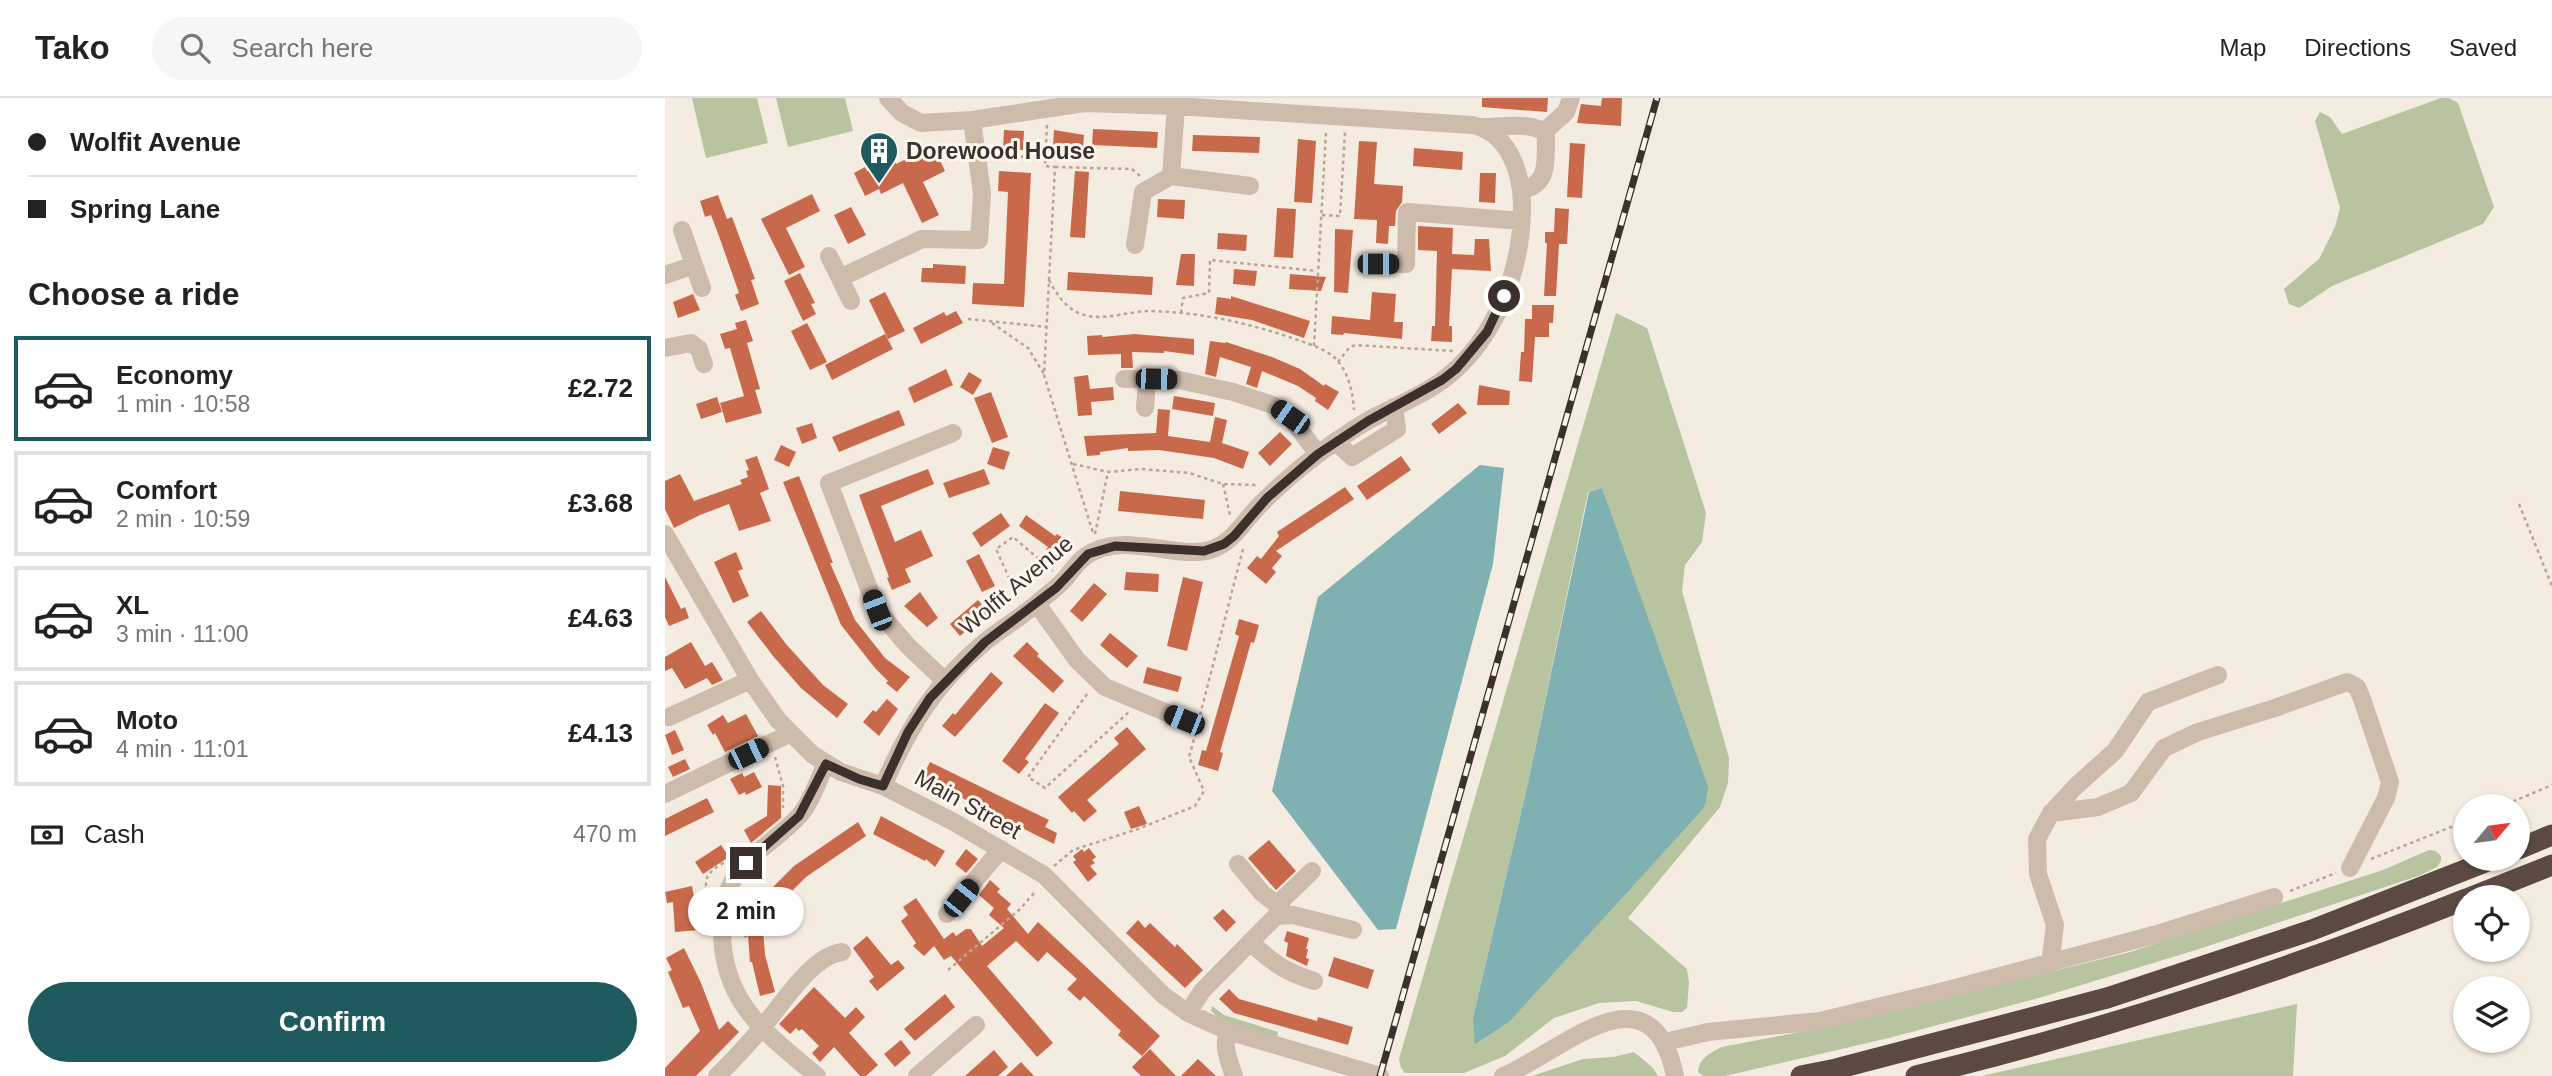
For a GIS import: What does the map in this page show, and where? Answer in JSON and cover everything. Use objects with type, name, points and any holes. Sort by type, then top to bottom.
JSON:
[{"type":"highway","points":[[2531,844],[2552,835]]},
{"type":"highway","points":[[2501,885],[2552,865]]},
{"type":"highway","points":[[1801,1076],[1888,1056],[2107,998],[2312,930],[2460,872]]},
{"type":"highway","points":[[1916,1076],[2007,1053],[2230,988],[2453,904]]},
{"type":"street","points":[[888,98],[902,113],[921,123],[972,120],[1084,103],[1289,106],[1327,117],[1484,127],[1533,127],[1546,134],[1545,173],[1539,183],[1521,190]]},
{"type":"street","points":[[1543,132],[1566,112],[1571,98]]},
{"type":"street","points":[[1171,176],[1176,106]]},
{"type":"street","points":[[840,278],[922,239],[979,240],[982,193],[972,120]]},
{"type":"street","name":"Wolfit Avenue","points":[[883,786],[918,714],[945,681],[985,642],[1064,580],[1077,563],[1099,549],[1115,546],[1204,551],[1224,544],[1280,486],[1318,454],[1352,431],[1442,380],[1472,352],[1487,332],[1504,296],[1514,266],[1522,221],[1521,190],[1513,158],[1484,127]]},
{"type":"street","points":[[1135,245],[1143,192],[1171,176],[1250,186]]},
{"type":"street","points":[[1378,264],[1406,264],[1407,212],[1522,221]]},
{"type":"street","points":[[682,230],[702,288]]},
{"type":"street","points":[[829,256],[851,301]]},
{"type":"street","points":[[665,275],[694,265]]},
{"type":"street","points":[[665,348],[691,343],[699,349],[704,364]]},
{"type":"street","points":[[1145,408],[1147,379]]},
{"type":"street","points":[[1124,380],[1179,380],[1203,384],[1273,405],[1290,417],[1318,454]]},
{"type":"street","points":[[1336,442],[1352,457],[1397,429],[1394,407]]},
{"type":"street","points":[[945,681],[908,646],[877,610],[829,483],[953,433]]},
{"type":"street","name":"Main Street","points":[[665,534],[750,680],[789,734],[802,747],[826,764],[859,779],[883,786],[952,821],[1046,876],[1163,995],[1188,1013],[1228,1031],[1380,1076]]},
{"type":"street","points":[[1031,608],[1105,687],[1184,720]]},
{"type":"street","points":[[2050,964],[2055,925],[2038,874],[2037,839],[2051,813],[2115,751],[2148,702],[2218,676]]},
{"type":"street","points":[[669,718],[750,680]]},
{"type":"street","points":[[2051,813],[2098,807],[2131,793],[2164,748],[2198,732],[2347,682],[2357,687],[2390,782],[2386,798],[2350,868]]},
{"type":"street","points":[[665,794],[789,734]]},
{"type":"street","points":[[817,1076],[761,1029],[740,1002],[728,975],[722,946],[724,907],[738,873],[754,854],[799,816],[826,764]]},
{"type":"street","points":[[947,914],[1001,849]]},
{"type":"street","points":[[1238,864],[1278,911],[1353,930]]},
{"type":"street","points":[[1188,1013],[1202,991],[1278,911],[1283,899],[1312,871]]},
{"type":"street","points":[[1665,1042],[1707,1032],[1819,1021],[2050,964],[2274,897]]},
{"type":"street","points":[[1250,942],[1290,974],[1314,981]]},
{"type":"street","points":[[717,1076],[806,975],[825,958],[842,952]]},
{"type":"street","points":[[1503,1076],[1525,1067],[1577,1034],[1604,1021],[1623,1019],[1642,1024],[1658,1034],[1671,1055],[1675,1076]]},
{"type":"street","points":[[917,1076],[976,1025]]},
{"type":"street","points":[[1228,1031],[1225,1051],[1234,1076]]},
{"type":"path","points":[[1047,110],[1045,166],[1132,169],[1152,187]]},
{"type":"path","points":[[1314,346],[1327,117]]},
{"type":"path","points":[[1321,215],[1340,216],[1346,118]]},
{"type":"path","points":[[977,155],[1046,158]]},
{"type":"path","points":[[1044,375],[1055,167]]},
{"type":"path","points":[[1181,313],[1183,298],[1209,293],[1210,260],[1318,271]]},
{"type":"path","points":[[1049,280],[1063,301],[1080,314],[1094,317],[1149,311],[1181,313],[1266,329],[1326,351],[1347,375],[1354,403],[1352,431]]},
{"type":"path","points":[[968,319],[1047,327]]},
{"type":"path","points":[[990,321],[1028,348],[1044,375],[1095,538],[1108,472]]},
{"type":"path","points":[[1338,362],[1349,348],[1355,345],[1472,352]]},
{"type":"path","points":[[1072,464],[1108,472],[1141,469],[1189,473],[1223,484],[1280,486]]},
{"type":"path","points":[[948,970],[1019,910],[1046,876],[1073,850],[1138,829],[1195,806],[1204,791],[1189,757],[1244,546],[1234,536],[1223,484]]},
{"type":"path","points":[[2519,504],[2552,586]]},
{"type":"path","points":[[1031,608],[996,549],[1013,537],[1064,580]]},
{"type":"path","points":[[1097,680],[1028,777],[1045,788],[1141,702]]},
{"type":"path","points":[[2531,794],[2552,785]]},
{"type":"green space","points":[[692,98],[757,98],[768,143],[706,158]]},
{"type":"green space","points":[[776,98],[845,98],[853,131],[788,147]]},
{"type":"green space","points":[[2441,98],[2449,98],[2458,103],[2494,207],[2483,224],[2332,286],[2299,308],[2289,304],[2284,289],[2319,259],[2335,227],[2340,208],[2315,121],[2320,112],[2330,117],[2342,134]]},
{"type":"green space","points":[[1616,313],[1647,328],[1706,513],[1702,542],[1685,565],[1682,591],[1729,758],[1728,783],[1720,807],[1628,918],[1687,969],[1687,1008],[1682,1012],[1673,1012],[1636,1001],[1599,1003],[1554,1018],[1505,1056],[1464,1073],[1405,1073],[1399,1059]],"holes":[[[1602,488],[1702,809],[1595,925],[1473,1018],[1528,783],[1588,492]]]},
{"type":"green space","points":[[2429,850],[2436,851],[2441,856],[2441,861],[2437,867],[2421,875],[2199,949],[2039,998],[1889,1038],[1725,1076],[1703,1076],[1698,1072],[1703,1060],[1722,1047],[1846,1023],[2130,952],[2383,870]]},
{"type":"green space","points":[[2297,1004],[2293,1076],[1982,1076]]},
{"type":"green space","points":[[1212,1006],[1224,1015],[1278,1032],[1277,1038],[1215,1019],[1217,1016],[1211,1011]]},
{"type":"green space","points":[[1634,1052],[1653,1068],[1658,1076],[1532,1076],[1583,1059]]},
{"type":"water","points":[[1480,465],[1504,468],[1493,564],[1396,929],[1378,930],[1272,791],[1318,597]]},
{"type":"water","points":[[1602,488],[1708,787],[1706,801],[1703,809],[1510,1021],[1475,1044],[1473,1018],[1528,783],[1589,492]]},
{"type":"building","points":[[1482,98],[1548,98],[1547,112],[1482,107]]},
{"type":"building","points":[[1602,98],[1622,98],[1621,126],[1577,123],[1581,104],[1601,106]]},
{"type":"building","points":[[1093,129],[1158,132],[1157,148],[1092,145]]},
{"type":"building","points":[[1004,130],[1024,131],[1023,150],[1003,149]]},
{"type":"building","points":[[1054,130],[1084,135],[1083,148],[1053,149]]},
{"type":"building","points":[[1193,135],[1260,137],[1259,153],[1192,151]]},
{"type":"building","points":[[1298,139],[1316,141],[1312,203],[1294,202]]},
{"type":"building","points":[[1359,141],[1377,142],[1374,184],[1403,186],[1402,202],[1396,211],[1395,226],[1389,226],[1388,244],[1376,243],[1377,220],[1354,219]]},
{"type":"building","points":[[1570,143],[1585,144],[1582,198],[1567,197]]},
{"type":"building","name":"Dorewood House","points":[[933,146],[945,171],[923,182],[939,215],[922,223],[903,183],[881,194],[879,189],[865,196],[854,173],[865,167],[867,171],[893,158],[896,164]]},
{"type":"building","points":[[1414,148],[1463,152],[1462,170],[1413,166]]},
{"type":"building","points":[[999,171],[1031,173],[1024,307],[972,304],[973,283],[1004,284],[1008,192],[998,191]]},
{"type":"building","points":[[1075,171],[1089,172],[1085,238],[1070,237]]},
{"type":"building","points":[[1480,173],[1496,173],[1495,203],[1479,202]]},
{"type":"building","points":[[812,194],[820,211],[786,228],[805,267],[789,275],[761,219]]},
{"type":"building","points":[[718,195],[727,219],[732,217],[755,279],[751,280],[759,304],[741,311],[735,295],[739,293],[720,239],[711,215],[705,217],[700,201]]},
{"type":"building","points":[[1158,199],[1185,200],[1184,219],[1157,217]]},
{"type":"building","points":[[851,207],[866,235],[848,244],[834,215]]},
{"type":"building","points":[[1277,208],[1296,209],[1293,258],[1274,257]]},
{"type":"building","points":[[1555,208],[1569,209],[1567,244],[1559,244],[1556,296],[1544,296],[1547,243],[1545,232],[1554,232]]},
{"type":"building","points":[[1418,226],[1453,228],[1452,254],[1474,255],[1475,239],[1489,239],[1491,271],[1452,269],[1449,326],[1452,326],[1452,342],[1431,341],[1432,326],[1435,326],[1437,251],[1418,250]]},
{"type":"building","points":[[1335,229],[1353,230],[1348,293],[1334,292]]},
{"type":"building","points":[[1218,233],[1247,235],[1246,251],[1217,249]]},
{"type":"building","points":[[1181,254],[1195,254],[1194,286],[1176,285]]},
{"type":"building","points":[[933,264],[966,266],[965,284],[921,282],[922,268],[933,268]]},
{"type":"building","points":[[1234,269],[1257,271],[1255,286],[1233,284]]},
{"type":"building","points":[[1068,272],[1153,277],[1152,295],[1067,290]]},
{"type":"building","points":[[800,273],[815,303],[811,304],[816,314],[803,321],[784,281]]},
{"type":"building","points":[[1290,274],[1326,277],[1321,291],[1289,289]]},
{"type":"building","points":[[885,292],[905,331],[888,339],[869,300]]},
{"type":"building","points":[[1372,292],[1396,294],[1394,322],[1403,322],[1402,339],[1331,334],[1332,316],[1370,320]]},
{"type":"building","points":[[693,294],[700,310],[678,318],[673,302]]},
{"type":"building","points":[[1231,296],[1310,321],[1304,338],[1252,320],[1215,314],[1217,297],[1231,299]]},
{"type":"building","points":[[1532,305],[1554,305],[1553,323],[1549,323],[1549,337],[1535,337],[1532,382],[1519,381],[1521,352],[1524,352],[1525,319],[1532,319]]},
{"type":"building","points":[[956,311],[963,323],[921,344],[913,328],[944,312],[946,316]]},
{"type":"building","points":[[746,320],[753,341],[747,343],[760,389],[755,390],[762,413],[726,423],[720,403],[744,396],[730,348],[725,349],[720,334],[737,329],[735,323]]},
{"type":"building","points":[[807,323],[827,362],[810,370],[791,331]]},
{"type":"building","points":[[885,334],[893,349],[832,380],[825,365]]},
{"type":"building","points":[[1134,334],[1194,339],[1194,355],[1164,351],[1132,352],[1133,368],[1121,368],[1121,354],[1088,355],[1087,336]]},
{"type":"building","points":[[1210,341],[1226,342],[1272,357],[1300,369],[1324,386],[1325,384],[1339,392],[1328,410],[1298,386],[1262,371],[1257,388],[1246,384],[1251,367],[1220,357],[1216,377],[1205,374]]},
{"type":"building","points":[[946,369],[953,385],[914,403],[908,388]]},
{"type":"building","points":[[969,372],[982,380],[973,395],[960,387]]},
{"type":"building","points":[[1088,375],[1090,389],[1113,387],[1114,400],[1091,402],[1092,415],[1078,416],[1074,377]]},
{"type":"building","points":[[1479,385],[1510,391],[1509,405],[1477,405]]},
{"type":"building","points":[[991,392],[1008,437],[992,443],[974,398]]},
{"type":"building","points":[[1174,396],[1215,403],[1213,416],[1172,409]]},
{"type":"building","points":[[717,397],[722,412],[701,419],[696,404]]},
{"type":"building","points":[[1458,403],[1467,413],[1439,434],[1431,424]]},
{"type":"building","points":[[1158,409],[1170,410],[1168,436],[1210,442],[1215,417],[1227,420],[1222,443],[1249,452],[1243,469],[1214,458],[1159,450],[1128,451],[1128,448],[1087,456],[1084,436],[1156,433]]},
{"type":"building","points":[[899,410],[905,425],[839,452],[832,437]]},
{"type":"building","points":[[812,423],[817,438],[802,444],[796,428]]},
{"type":"building","points":[[1280,432],[1292,444],[1270,466],[1258,453]]},
{"type":"building","points":[[781,445],[796,452],[789,467],[774,460]]},
{"type":"building","points":[[993,447],[1010,452],[1004,470],[987,464]]},
{"type":"building","points":[[757,456],[769,489],[760,493],[771,521],[739,531],[729,504],[674,528],[665,509],[665,481],[680,474],[694,501],[742,484],[740,480],[748,477],[746,471],[749,470],[745,460]]},
{"type":"building","points":[[1401,456],[1411,470],[1367,500],[1357,486]]},
{"type":"building","points":[[928,469],[934,484],[881,506],[895,542],[921,530],[933,556],[905,569],[911,582],[892,590],[859,495]]},
{"type":"building","points":[[984,469],[990,484],[949,498],[943,483]]},
{"type":"building","points":[[799,476],[833,563],[830,563],[855,620],[885,658],[910,677],[897,692],[886,683],[888,681],[841,625],[783,482]]},
{"type":"building","points":[[1345,487],[1354,499],[1276,551],[1282,556],[1272,568],[1276,572],[1266,584],[1247,568],[1257,556],[1261,559],[1279,536],[1277,532]]},
{"type":"building","points":[[1120,491],[1205,500],[1203,519],[1118,511]]},
{"type":"building","points":[[1001,513],[1010,526],[981,547],[972,533]]},
{"type":"building","points":[[1026,515],[1055,536],[1057,534],[1069,542],[1057,558],[1046,550],[1048,547],[1019,526]]},
{"type":"building","points":[[736,552],[743,569],[738,571],[749,596],[733,603],[714,562]]},
{"type":"building","points":[[979,554],[995,586],[982,592],[966,561]]},
{"type":"building","points":[[1126,572],[1159,574],[1158,592],[1124,590]]},
{"type":"building","points":[[665,577],[681,609],[685,607],[689,618],[669,626],[665,617]]},
{"type":"building","points":[[1183,577],[1203,582],[1187,651],[1167,646]]},
{"type":"building","points":[[1094,583],[1107,594],[1082,622],[1070,611]]},
{"type":"building","points":[[920,592],[938,618],[927,627],[904,606]]},
{"type":"building","points":[[978,600],[988,612],[960,636],[950,624]]},
{"type":"building","points":[[761,611],[823,685],[848,704],[837,718],[801,688],[747,622]]},
{"type":"building","points":[[1239,619],[1259,625],[1254,643],[1251,642],[1220,752],[1223,753],[1218,771],[1198,765],[1202,750],[1206,751],[1239,636],[1235,634]]},
{"type":"building","points":[[1110,633],[1138,656],[1127,668],[1100,645]]},
{"type":"building","points":[[691,642],[705,666],[712,662],[723,680],[712,685],[707,678],[685,689],[672,668],[665,671],[665,657]]},
{"type":"building","points":[[1027,642],[1039,654],[1037,656],[1064,681],[1053,693],[1013,656]]},
{"type":"building","points":[[1147,667],[1182,677],[1178,692],[1143,683]]},
{"type":"building","points":[[991,672],[1003,683],[955,737],[942,726],[953,713],[955,715]]},
{"type":"building","points":[[887,699],[898,709],[879,736],[863,722]]},
{"type":"building","points":[[1045,703],[1059,713],[1025,759],[1029,762],[1019,774],[1002,761]]},
{"type":"building","points":[[746,714],[758,736],[725,752],[715,733],[713,735],[707,725],[723,715],[728,723]]},
{"type":"building","points":[[1127,727],[1146,749],[1087,800],[1097,811],[1084,822],[1058,797],[1119,744],[1114,738]]},
{"type":"building","points":[[675,730],[684,750],[672,755],[665,735]]},
{"type":"building","points":[[685,759],[690,769],[673,777],[668,767]]},
{"type":"building","points":[[930,762],[1049,820],[1045,827],[1057,833],[1054,844],[922,778]]},
{"type":"building","points":[[754,772],[762,787],[746,795],[745,792],[739,795],[730,779],[742,773],[744,777]]},
{"type":"building","points":[[768,785],[781,786],[781,818],[751,843],[744,830],[767,816]]},
{"type":"building","points":[[707,798],[714,812],[665,836],[665,819]]},
{"type":"building","points":[[1139,806],[1147,824],[1131,829],[1124,812]]},
{"type":"building","points":[[881,816],[945,851],[935,867],[926,859],[925,861],[873,834]]},
{"type":"building","points":[[858,822],[866,836],[806,877],[765,918],[778,923],[774,933],[763,929],[765,955],[775,992],[760,996],[750,962],[748,936],[744,938],[761,899],[794,866]]},
{"type":"building","points":[[1269,840],[1296,871],[1276,890],[1248,858]]},
{"type":"building","points":[[721,845],[729,857],[703,874],[695,862]]},
{"type":"building","points":[[1089,848],[1096,857],[1092,860],[1095,863],[1090,866],[1097,874],[1088,882],[1073,862],[1076,860],[1073,856],[1082,849],[1084,852]]},
{"type":"building","points":[[966,849],[978,859],[966,873],[955,864]]},
{"type":"building","points":[[990,880],[1000,889],[997,892],[1011,904],[1007,909],[1028,934],[1038,922],[1160,1036],[1142,1056],[1118,1035],[1121,1031],[1084,996],[1080,1001],[1067,989],[1077,979],[1047,952],[1038,962],[1016,941],[987,966],[1053,1043],[1037,1057],[951,956],[944,960],[934,946],[924,956],[913,946],[916,943],[901,921],[908,915],[903,907],[916,898],[944,939],[953,932],[956,936],[966,929],[971,929],[982,946],[1004,928],[989,915],[994,908],[979,895]]},
{"type":"building","points":[[692,886],[700,930],[675,932],[673,902],[667,903],[665,892]]},
{"type":"building","points":[[1223,909],[1236,922],[1226,932],[1213,918]]},
{"type":"building","points":[[1138,920],[1145,928],[1150,923],[1175,947],[1177,944],[1203,970],[1185,988],[1126,933]]},
{"type":"building","points":[[1287,931],[1309,938],[1306,949],[1306,958],[1309,959],[1307,966],[1286,956],[1288,943],[1284,941]]},
{"type":"building","points":[[867,936],[891,965],[898,960],[905,968],[877,991],[869,981],[874,977],[853,948]]},
{"type":"building","points":[[684,948],[719,1030],[728,1021],[739,1032],[696,1076],[665,1076],[665,1068],[700,1031],[689,1006],[683,1008],[668,972],[672,970],[666,958]]},
{"type":"building","points":[[1334,957],[1374,970],[1368,989],[1328,976]]},
{"type":"building","points":[[814,987],[845,1018],[856,1007],[865,1017],[849,1033],[878,1065],[866,1076],[860,1076],[834,1047],[820,1062],[812,1053],[819,1046],[802,1029],[799,1031],[796,1028],[790,1034],[779,1024]]},
{"type":"building","points":[[1229,989],[1239,999],[1317,1021],[1318,1017],[1353,1027],[1348,1045],[1234,1013],[1219,999]]},
{"type":"building","points":[[945,994],[955,1007],[915,1041],[904,1029]]},
{"type":"building","points":[[901,1040],[911,1053],[895,1067],[884,1054]]},
{"type":"building","points":[[1150,1049],[1176,1076],[1141,1076],[1132,1067]]},
{"type":"building","points":[[994,1050],[1008,1067],[998,1076],[965,1076]]},
{"type":"building","points":[[1198,1059],[1216,1076],[1181,1076]]},
{"type":"building","points":[[1021,1062],[1034,1076],[1006,1076]]},
{"type":"railway","points":[[1380,1076],[1657,98]]},
{"type":"place","name":"Dorewood House","points":[[879,185]]},
{"type":"route","points":[[746,863],[799,816],[826,764],[859,779],[883,786],[898,750],[930,698],[967,658],[1056,588],[1088,554],[1115,546],[1204,551],[1224,544],[1267,498],[1318,454],[1368,421],[1420,394],[1456,369],[1487,332],[1504,296]]}]
